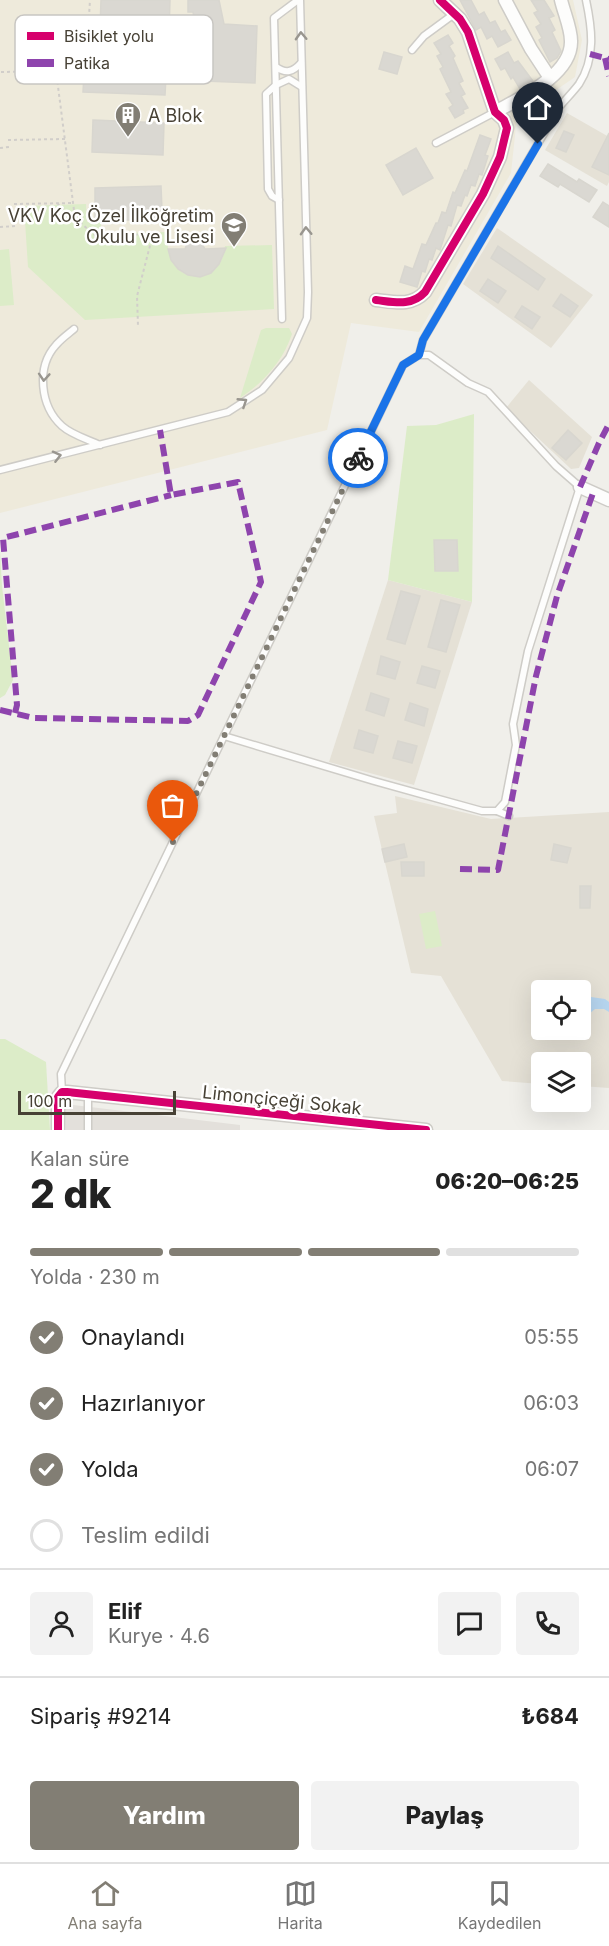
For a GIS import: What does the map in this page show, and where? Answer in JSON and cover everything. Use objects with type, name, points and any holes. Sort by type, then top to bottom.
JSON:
[{"type":"street","points":[[376,300],[405,303],[416,300],[425,292],[483,194],[500,157],[507,125],[495,112],[468,32],[440,0]]},
{"type":"street","points":[[506,0],[531,49],[550,78]]},
{"type":"street","points":[[495,112],[532,91],[565,63],[570,50],[571,38],[561,0]]},
{"type":"street","points":[[580,487],[609,500]]},
{"type":"street","points":[[58,1130],[56,1104],[62,1092]]},
{"type":"street","name":"Limonçiçeği Sokak","points":[[62,1092],[426,1130]]},
{"type":"lane","points":[[0,470],[228,412],[262,390],[289,358],[306,318],[307,301],[299,0]]},
{"type":"lane","points":[[282,319],[274,18],[299,0]]},
{"type":"lane","points":[[419,355],[423,340],[560,106],[580,83],[592,47],[592,29],[586,0]]},
{"type":"lane","points":[[412,50],[430,31],[454,14]]},
{"type":"lane","points":[[276,67],[290,72],[302,63]]},
{"type":"lane","points":[[279,200],[272,196],[268,189],[266,94],[276,85],[289,79],[302,87]]},
{"type":"lane","points":[[436,143],[495,112]]},
{"type":"lane","points":[[74,329],[55,346],[45,365],[44,395],[49,409],[63,427],[100,445]]},
{"type":"lane","points":[[62,1092],[61,1074],[403,365],[419,355],[429,355],[468,383],[488,392],[556,466],[580,487],[528,651],[513,724],[516,745],[505,802],[496,811]]},
{"type":"lane","points":[[224,736],[374,782],[509,816]]},
{"type":"lane","points":[[88,1094],[88,1130]]},
{"type":"path","points":[[89,15],[90,0]]},
{"type":"path","points":[[58,84],[75,218]]},
{"type":"path","points":[[8,140],[65,139]]},
{"type":"path","points":[[0,148],[9,147]]},
{"type":"path","points":[[57,203],[96,236],[153,234],[137,296],[138,326]]},
{"type":"path","points":[[14,204],[73,203]]},
{"type":"path","points":[[0,227],[16,226]]},
{"type":"shaded area","name":"VKV Koç Özel İlköğretim Okulu ve Lisesi","points":[[0,0],[573,0],[582,40],[575,77],[517,117],[511,173],[419,332],[351,323],[327,430],[0,513]]},
{"type":"shaded area","points":[[567,113],[609,137],[609,182],[607,186],[545,150]]},
{"type":"shaded area","points":[[497,228],[593,295],[551,348],[463,284]]},
{"type":"shaded area","points":[[529,380],[592,437],[579,468],[571,469],[506,408]]},
{"type":"shaded area","points":[[388,580],[472,602],[414,785],[329,762]]},
{"type":"shaded area","points":[[395,796],[491,819],[609,812],[609,1088],[591,1087],[591,1052],[531,1052],[531,1083],[502,1081],[441,976],[411,973],[374,816],[397,813]]},
{"type":"shaded area","points":[[65,1104],[240,1125],[240,1130],[66,1130]]},
{"type":"green space","points":[[86,204],[87,222],[101,222],[101,233],[167,232],[170,258],[181,272],[188,275],[201,276],[214,270],[221,260],[225,246],[272,245],[274,309],[85,320],[28,267],[24,206]]},
{"type":"green space","points":[[9,249],[14,305],[0,306],[0,250]]},
{"type":"green space","points":[[289,328],[292,334],[278,362],[257,385],[240,398],[261,330]]},
{"type":"green space","points":[[474,414],[472,602],[388,580],[407,426],[436,425]]},
{"type":"green space","points":[[0,551],[13,680],[5,695],[0,698]]},
{"type":"green space","points":[[435,911],[442,946],[426,949],[419,914]]},
{"type":"green space","points":[[0,1039],[5,1039],[46,1062],[50,1130],[0,1130]]},
{"type":"water","points":[[591,997],[605,999],[609,1002],[609,1012],[604,1009],[595,1009],[591,1012]]},
{"type":"building","points":[[101,0],[170,0],[170,15],[100,15]]},
{"type":"building","points":[[188,0],[219,0],[224,24],[257,26],[255,83],[213,81],[213,15],[194,15],[193,12],[188,12]]},
{"type":"building","points":[[460,0],[471,0],[479,15],[484,12],[490,23],[495,21],[501,32],[505,30],[511,40],[498,47],[492,36],[487,39],[481,27],[476,30]]},
{"type":"building","points":[[531,0],[544,0],[554,16],[549,18],[555,30],[552,32],[561,51],[557,58],[550,62],[539,40],[542,38],[536,27],[541,24],[534,13],[538,11]]},
{"type":"building","points":[[448,35],[453,43],[449,46],[455,56],[453,58],[463,81],[459,83],[465,94],[461,96],[468,108],[455,118],[449,108],[453,105],[446,94],[451,92],[440,69],[443,67],[437,56],[441,54],[434,43]]},
{"type":"building","points":[[384,52],[402,57],[397,74],[379,69]]},
{"type":"building","points":[[508,52],[514,63],[518,61],[533,81],[520,89],[505,68],[501,70],[495,59]]},
{"type":"building","points":[[83,84],[166,84],[165,95],[83,92]]},
{"type":"building","name":"A Blok","points":[[93,120],[164,123],[163,155],[92,152]]},
{"type":"building","points":[[564,131],[574,135],[566,152],[556,148]]},
{"type":"building","points":[[609,133],[609,175],[592,167]]},
{"type":"building","points":[[480,135],[491,139],[485,155],[488,156],[482,175],[479,174],[475,186],[471,185],[461,206],[457,205],[451,226],[448,225],[440,250],[436,248],[432,260],[429,259],[417,287],[400,282],[405,266],[413,269],[422,244],[426,245],[442,212],[446,213],[453,192],[455,193],[465,170],[467,171]]},
{"type":"building","points":[[416,148],[433,178],[403,195],[386,165]]},
{"type":"building","points":[[548,164],[577,182],[579,179],[597,190],[589,202],[560,184],[558,187],[540,176]]},
{"type":"building","points":[[161,186],[160,219],[95,221],[95,188]]},
{"type":"building","points":[[603,202],[609,206],[609,227],[593,217]]},
{"type":"building","points":[[193,239],[200,241],[205,249],[226,248],[219,264],[211,273],[200,277],[188,275],[178,269],[171,260],[168,249],[185,249]]},
{"type":"building","points":[[498,246],[545,279],[538,290],[491,258]]},
{"type":"building","points":[[488,279],[506,291],[498,303],[480,291]]},
{"type":"building","points":[[561,294],[578,306],[570,317],[553,306]]},
{"type":"building","points":[[522,306],[540,317],[532,329],[515,317]]},
{"type":"building","points":[[568,430],[582,443],[566,460],[552,448]]},
{"type":"building","points":[[434,540],[457,540],[458,571],[435,571]]},
{"type":"building","points":[[401,591],[420,596],[405,644],[387,639]]},
{"type":"building","points":[[441,600],[460,605],[446,652],[428,647]]},
{"type":"building","points":[[381,656],[400,662],[395,679],[377,674]]},
{"type":"building","points":[[422,666],[440,671],[435,688],[417,683]]},
{"type":"building","points":[[371,693],[389,699],[384,716],[366,710]]},
{"type":"building","points":[[410,703],[428,709],[424,726],[405,720]]},
{"type":"building","points":[[359,730],[378,736],[373,753],[354,748]]},
{"type":"building","points":[[398,741],[417,746],[412,763],[393,758]]},
{"type":"building","points":[[404,844],[407,857],[385,862],[382,849]]},
{"type":"building","points":[[554,844],[571,848],[567,863],[551,860]]},
{"type":"building","points":[[401,862],[424,862],[424,876],[402,876]]},
{"type":"building","points":[[580,886],[591,886],[590,908],[580,908]]},
{"type":"marked path","points":[[590,54],[609,59]]},
{"type":"marked path","points":[[605,58],[609,76]]},
{"type":"marked path","points":[[580,487],[609,424]]},
{"type":"marked path","points":[[0,710],[34,718],[188,721],[198,715],[261,582],[238,482],[171,495],[160,430]]},
{"type":"marked path","points":[[460,869],[498,870],[536,676],[557,596],[593,493]]},
{"type":"marked path","points":[[15,713],[17,705],[3,538],[171,495]]},
{"type":"cycle path","points":[[376,300],[408,302],[425,292],[483,194],[500,157],[507,128],[504,120],[495,112],[468,32],[460,19],[440,0]]},
{"type":"cycle path","points":[[58,1130],[58,1097],[62,1092],[426,1130]]},
{"type":"way so far","points":[[173,842],[358,458]]},
{"type":"place","name":"A Blok","points":[[128,138]]},
{"type":"place","name":"VKV Koç Özel İlköğretim Okulu ve Lisesi","points":[[234,248]]},
{"type":"route","points":[[358,458],[403,365],[419,355],[423,340],[538,144]]}]
